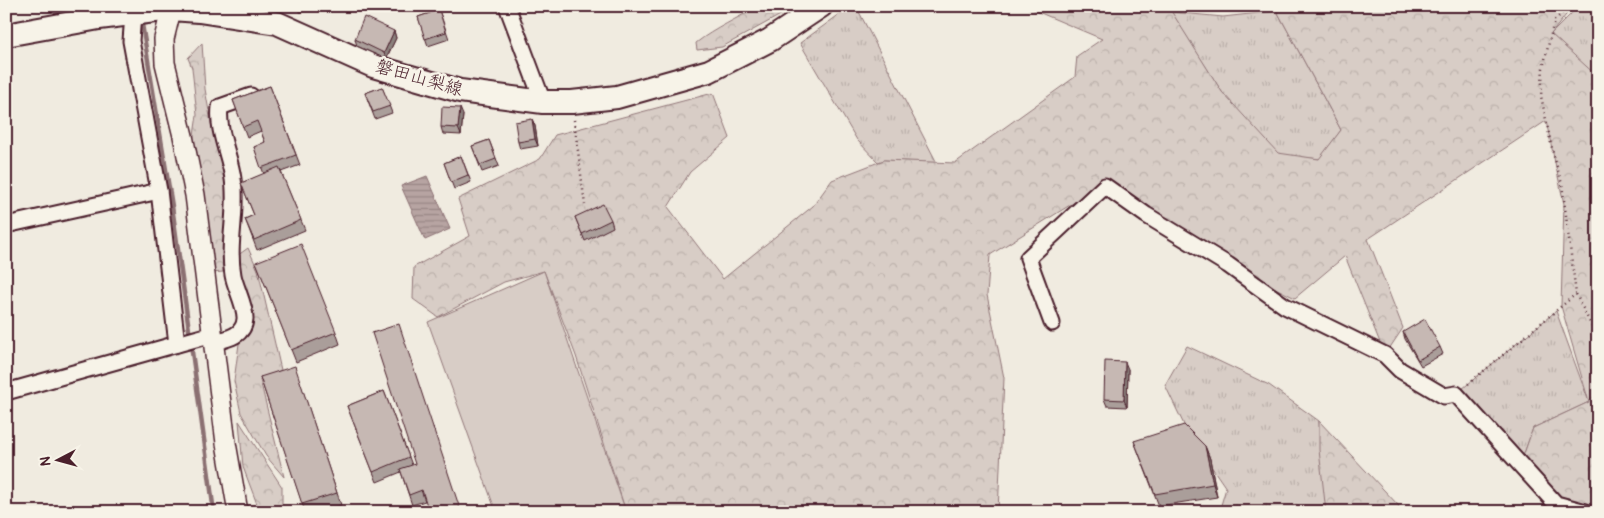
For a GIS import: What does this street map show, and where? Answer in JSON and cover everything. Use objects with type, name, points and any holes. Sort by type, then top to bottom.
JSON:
[{"type":"main road","name":"磐田山梨線","points":[[6,35],[172,8],[277,23],[373,66],[460,92],[543,102],[572,102],[617,97],[709,71],[770,40],[822,6]]},
{"type":"street","points":[[507,6],[543,102]]},
{"type":"street","points":[[172,8],[164,38],[165,63],[195,195],[226,443],[238,512]]},
{"type":"street","points":[[133,14],[131,41],[158,191],[177,344]]},
{"type":"street","points":[[6,392],[177,344],[213,338],[232,338],[239,333],[245,319],[233,275],[231,252],[234,216],[234,179],[219,120],[220,107],[230,102],[265,92]]},
{"type":"street","points":[[1052,323],[1028,258],[1106,186],[1146,215],[1228,265],[1285,306],[1385,355],[1400,370],[1444,396],[1456,394],[1556,504],[1586,512]]},
{"type":"street","points":[[6,224],[158,191]]},
{"type":"path","points":[[1570,6],[1554,21],[1543,68],[1541,96],[1553,153],[1562,184],[1576,294],[1598,339]]},
{"type":"path","points":[[572,102],[585,205]]},
{"type":"path","points":[[1456,394],[1576,294]]},
{"type":"green space","points":[[758,6],[797,6],[722,47],[697,50],[696,43],[718,28]]},
{"type":"green space","points":[[851,6],[856,6],[937,163],[885,160],[878,162],[857,140],[800,43]]},
{"type":"green space","points":[[1024,6],[1168,6],[1222,92],[1278,153],[1319,159],[1341,130],[1277,11],[1301,6],[1573,6],[1551,34],[1598,77],[1598,512],[1582,512],[1573,509],[1520,465],[1533,428],[1589,402],[1561,306],[1564,204],[1546,121],[1368,239],[1403,328],[1385,355],[1345,256],[1295,298],[1216,258],[1106,186],[1086,195],[990,255],[987,295],[1004,378],[998,512],[626,512],[576,356],[544,271],[504,282],[438,317],[413,299],[414,267],[470,236],[458,199],[540,159],[555,135],[713,93],[730,138],[690,172],[668,207],[723,279],[813,206],[832,180],[884,160],[955,163],[1075,77],[1077,56],[1102,39]]},
{"type":"green space","points":[[1579,6],[1598,6],[1598,80],[1551,34]]},
{"type":"green space","points":[[1277,11],[1341,130],[1320,159],[1273,154],[1222,92],[1171,12],[1223,17]]},
{"type":"green space","points":[[202,43],[205,89],[212,128],[223,165],[229,210],[223,272],[211,273],[189,169],[197,115],[192,68],[188,58]]},
{"type":"green space","points":[[248,248],[258,270],[281,370],[260,380],[284,477],[266,456],[241,413],[234,381],[245,299],[237,256]]},
{"type":"green space","points":[[544,271],[626,512],[496,512],[428,322]]},
{"type":"green space","points":[[1556,311],[1589,402],[1533,428],[1520,465],[1456,394]]},
{"type":"green space","points":[[1187,346],[1269,385],[1319,421],[1327,512],[1219,512],[1226,488],[1187,431],[1165,385]]},
{"type":"green space","points":[[239,421],[282,487],[282,512],[260,512],[243,467]]},
{"type":"green space","points":[[1319,421],[1399,506],[1396,512],[1326,512],[1319,450]]},
{"type":"shaded area","points":[[427,176],[450,229],[425,240],[401,186]]},
{"type":"building","points":[[439,10],[446,32],[425,39],[418,17]]},
{"type":"building","points":[[364,17],[394,31],[384,53],[355,39]]},
{"type":"building","points":[[270,86],[296,155],[261,168],[254,147],[265,142],[257,121],[243,127],[233,100]]},
{"type":"building","points":[[382,87],[390,106],[373,112],[365,93]]},
{"type":"building","points":[[442,107],[460,108],[458,128],[441,127]]},
{"type":"building","points":[[532,119],[535,139],[518,142],[515,122]]},
{"type":"building","points":[[489,140],[496,159],[480,165],[472,146]]},
{"type":"building","points":[[461,156],[468,175],[451,182],[444,163]]},
{"type":"building","points":[[279,167],[301,220],[254,240],[245,219],[254,215],[241,183]]},
{"type":"building","points":[[603,204],[611,220],[582,234],[575,217]]},
{"type":"building","points":[[301,244],[336,332],[291,350],[256,262]]},
{"type":"building","points":[[1425,319],[1440,347],[1418,360],[1403,332]]},
{"type":"building","points":[[399,324],[461,512],[429,512],[422,490],[409,495],[400,469],[415,464],[372,333]]},
{"type":"building","points":[[1105,361],[1125,362],[1124,400],[1104,399]]},
{"type":"building","points":[[295,366],[337,493],[302,504],[260,377]]},
{"type":"building","points":[[384,391],[409,457],[373,472],[347,406]]},
{"type":"building","points":[[1184,425],[1205,446],[1213,484],[1155,494],[1134,441]]},
{"type":"waterway","points":[[141,18],[172,206],[214,512]]}]
